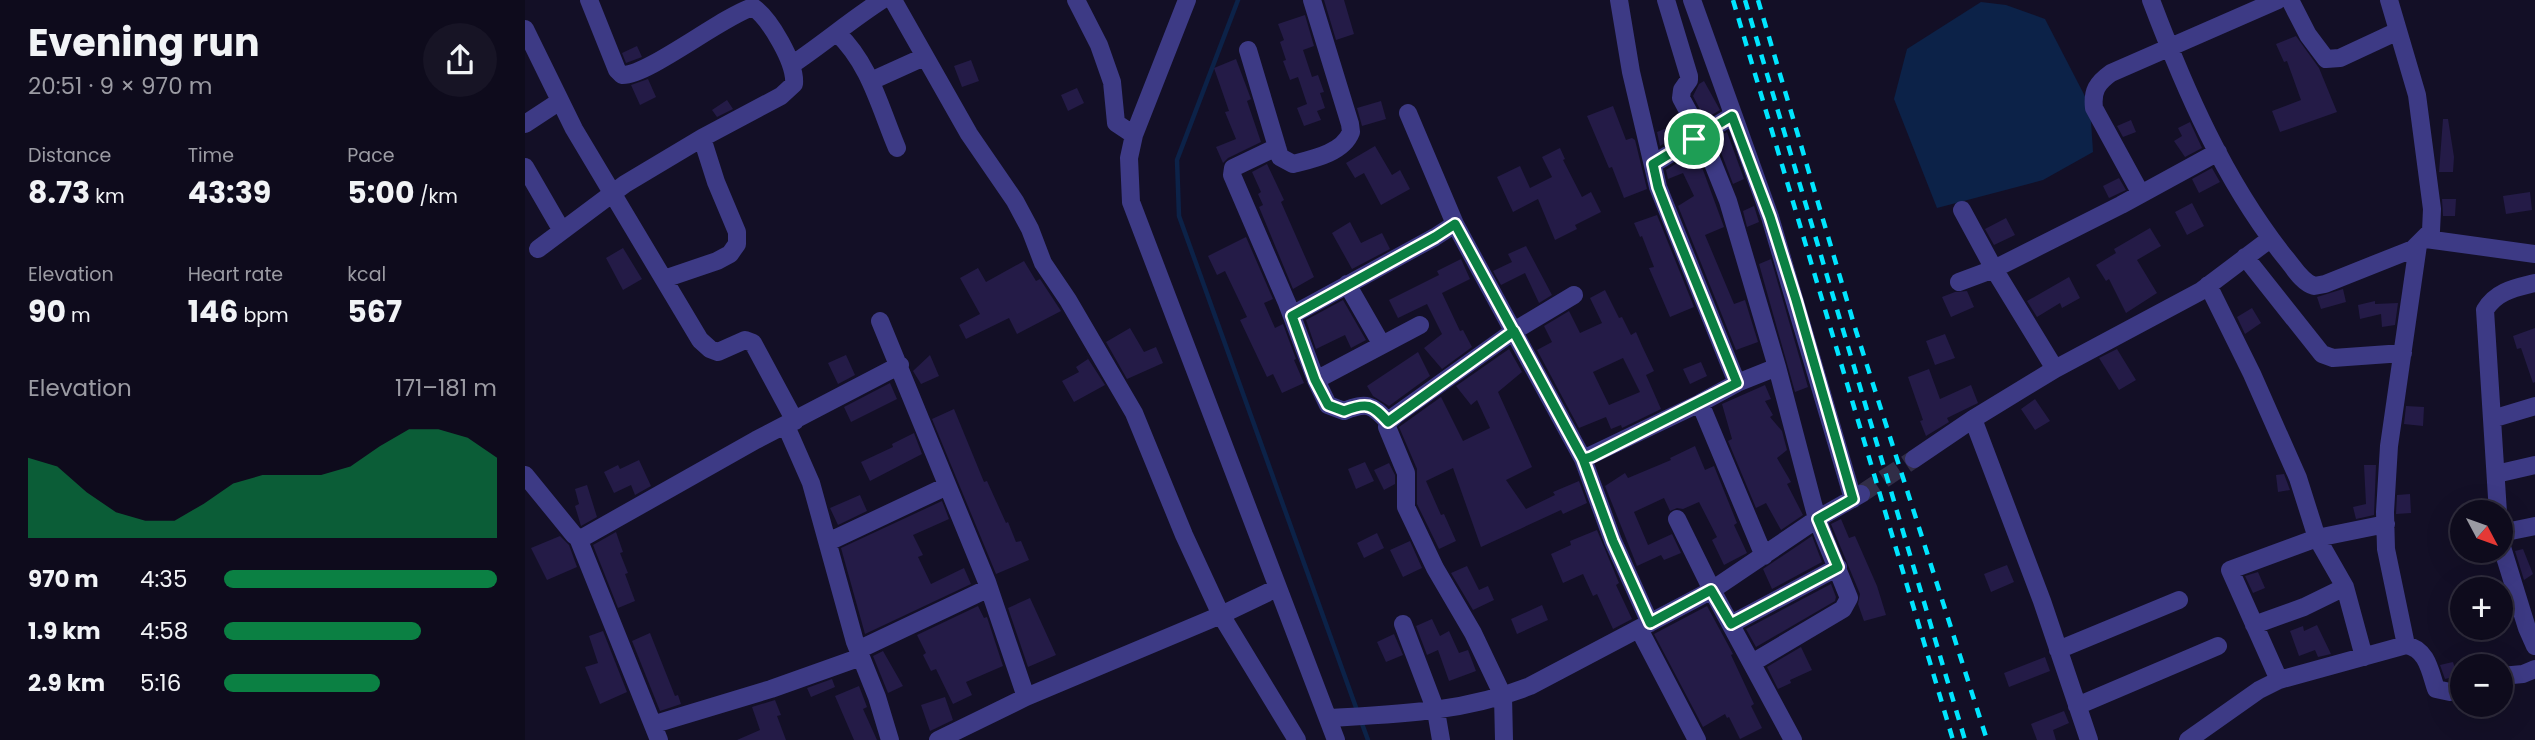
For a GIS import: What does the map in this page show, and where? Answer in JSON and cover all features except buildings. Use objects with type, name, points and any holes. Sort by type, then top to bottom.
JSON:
[{"type":"street","points":[[538,249],[613,193],[702,138],[790,90],[794,78],[793,64],[753,7],[627,76],[622,75],[617,70],[589,0]]},
{"type":"street","points":[[793,64],[838,33],[851,19],[882,0]]},
{"type":"street","points":[[893,0],[969,134],[1015,201],[1030,229],[1043,263],[1134,412],[1220,615],[1297,740]]},
{"type":"street","points":[[1076,0],[1099,45],[1109,72],[1115,97],[1116,123],[1134,135]]},
{"type":"street","points":[[1187,0],[1134,135],[1129,158],[1131,202],[1336,740]]},
{"type":"street","points":[[1248,50],[1280,157],[1293,164],[1321,157],[1345,142],[1351,132],[1313,0]]},
{"type":"street","points":[[1619,0],[1631,72],[1658,187],[1737,383]]},
{"type":"street","points":[[1666,0],[1689,76],[1681,98],[1701,135],[1728,201],[1818,519],[1849,598],[1843,609],[1752,663]]},
{"type":"street","points":[[1329,718],[1436,711],[1503,696],[1530,686],[1711,590],[1818,519],[1857,497],[1770,217],[1692,0]]},
{"type":"street","points":[[2151,0],[2169,48],[2242,198],[2303,280],[2313,286],[2325,284],[2422,242],[2431,231],[2433,221],[2417,94],[2389,0]]},
{"type":"street","points":[[2290,0],[2308,35],[2326,59],[2340,58],[2398,30]]},
{"type":"street","points":[[2141,194],[2094,108],[2093,94],[2100,80],[2266,2]]},
{"type":"street","points":[[525,29],[574,129],[700,340],[718,352],[745,340],[753,343],[790,424],[811,483],[859,653],[877,697],[890,740]]},
{"type":"street","points":[[838,33],[849,45],[871,80],[897,148]]},
{"type":"street","points":[[871,80],[924,57]]},
{"type":"street","points":[[525,124],[561,101]]},
{"type":"street","points":[[1408,113],[1455,224],[1583,459],[1644,626],[1697,740]]},
{"type":"street","points":[[1653,164],[1732,116]]},
{"type":"street","points":[[664,278],[717,261],[730,254],[737,244],[737,232],[716,182],[702,138]]},
{"type":"street","points":[[1277,147],[1242,162],[1233,168],[1232,175],[1292,316],[1315,380],[1328,405],[1344,411],[1368,405],[1376,409],[1388,422],[1388,432],[1406,473],[1406,507],[1503,696],[1504,740]]},
{"type":"street","points":[[1959,282],[1994,269],[2218,152]]},
{"type":"street","points":[[525,167],[562,231]]},
{"type":"street","points":[[1962,210],[1994,269],[2055,369]]},
{"type":"street","points":[[1292,316],[1455,224]]},
{"type":"street","points":[[1914,460],[1973,419],[2055,369],[2209,285],[2270,239]]},
{"type":"street","points":[[2422,242],[2535,254]]},
{"type":"street","points":[[2406,645],[2386,549],[2389,446],[2422,242]]},
{"type":"street","points":[[2245,257],[2322,354],[2333,358],[2403,353]]},
{"type":"street","points":[[2497,500],[2486,310],[2492,298],[2535,283]]},
{"type":"street","points":[[1347,284],[1382,345]]},
{"type":"street","points":[[2209,285],[2298,478],[2317,538],[2345,587],[2364,657]]},
{"type":"street","points":[[1388,422],[1514,331],[1574,295]]},
{"type":"street","points":[[880,321],[989,588],[1026,697]]},
{"type":"street","points":[[1315,380],[1420,325]]},
{"type":"street","points":[[578,538],[900,365]]},
{"type":"street","points":[[1583,459],[1737,383],[1777,367]]},
{"type":"street","points":[[1700,403],[1764,556]]},
{"type":"street","points":[[2492,419],[2535,406]]},
{"type":"street","points":[[1973,419],[2089,740]]},
{"type":"street","points":[[2496,474],[2535,465]]},
{"type":"street","points":[[525,475],[578,538],[657,732],[859,653],[989,588]]},
{"type":"street","points":[[828,542],[947,486]]},
{"type":"street","points":[[1677,519],[1711,590],[1793,740]]},
{"type":"street","points":[[2279,680],[2230,570],[2317,538],[2386,524]]},
{"type":"street","points":[[2513,531],[2535,526]]},
{"type":"street","points":[[2508,564],[2531,626],[2535,646]]},
{"type":"street","points":[[1731,624],[1838,567]]},
{"type":"street","points":[[2254,625],[2304,607],[2345,587]]},
{"type":"street","points":[[937,740],[1026,697],[1277,588]]},
{"type":"street","points":[[2058,650],[2179,600]]},
{"type":"street","points":[[1403,624],[1436,711],[1441,740]]},
{"type":"street","points":[[2189,740],[2259,690],[2279,680],[2406,645],[2414,646],[2421,652],[2436,689],[2450,692]]},
{"type":"street","points":[[2077,706],[2218,646]]},
{"type":"street","points":[[2513,675],[2535,669]]},
{"type":"water","points":[[1981,2],[2006,5],[2045,19],[2090,106],[2093,152],[2043,180],[1937,208],[1894,99],[1907,49]]},
{"type":"waterway","points":[[1238,0],[1177,160],[1179,216],[1358,713]]},
{"type":"waterway","points":[[1361,721],[1368,740]]},
{"type":"tunnel","points":[[1861,494],[1914,459]]},
{"type":"railway","points":[[1733,0],[1953,740]]},
{"type":"railway","points":[[1745,0],[1965,740]]},
{"type":"railway","points":[[1758,0],[1856,331],[1987,740]]},
{"type":"route","points":[[1694,139],[1653,164],[1658,187],[1737,383],[1591,457],[1583,459],[1514,331],[1455,224],[1292,316],[1315,380],[1328,405],[1344,411],[1368,405],[1376,409],[1388,422],[1514,331],[1549,395],[1583,459],[1613,541],[1650,623],[1711,590],[1731,624],[1838,567],[1818,519],[1853,499],[1770,217],[1732,116],[1694,139]]}]
